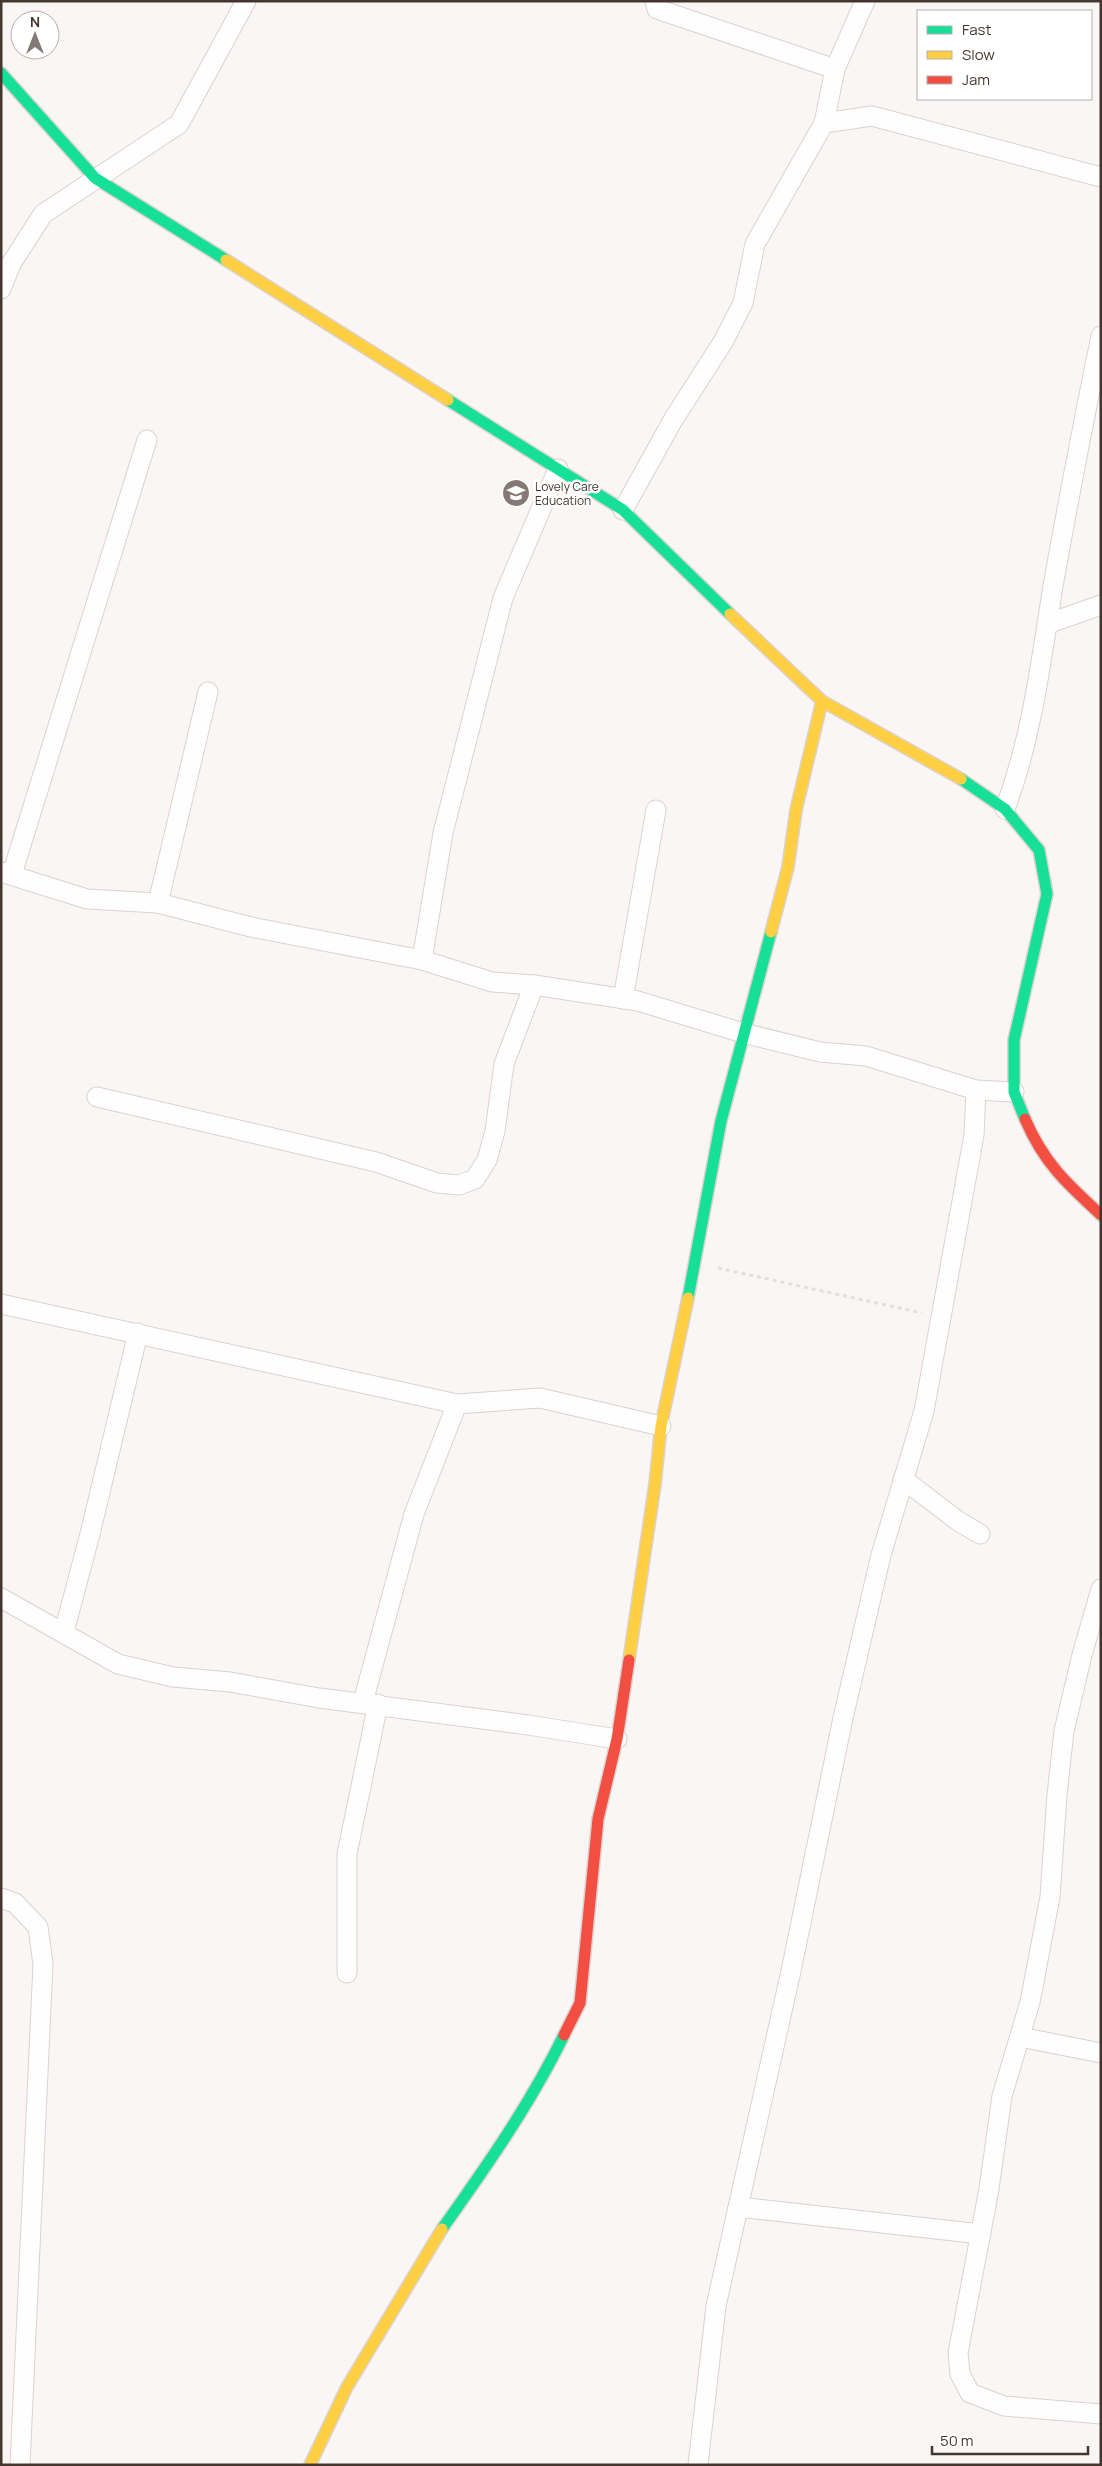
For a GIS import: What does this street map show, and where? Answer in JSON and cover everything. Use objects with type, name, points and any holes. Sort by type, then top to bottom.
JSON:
[{"type":"street","points":[[1,288],[11,264],[43,214],[179,124],[246,1]]},
{"type":"street","points":[[655,1],[657,9],[835,69]]},
{"type":"street","points":[[623,510],[677,413],[723,342],[743,303],[754,244],[824,123],[835,69],[865,1]]},
{"type":"street","points":[[1,73],[95,178],[623,510],[822,701],[946,769],[1005,808],[1039,850],[1047,894],[1014,1040],[1014,1092],[1037,1146],[1062,1180],[1101,1215]]},
{"type":"street","points":[[824,123],[872,116],[1101,178]]},
{"type":"street","points":[[1005,808],[1017,776],[1033,706],[1068,499],[1101,336]]},
{"type":"street","points":[[147,440],[7,873],[87,899],[158,903],[251,927],[422,960],[492,982],[534,985],[638,1002],[743,1033],[820,1052],[866,1056],[976,1090],[1014,1092]]},
{"type":"street","points":[[422,960],[443,833],[503,598],[558,469]]},
{"type":"street","points":[[1047,624],[1101,605]]},
{"type":"street","points":[[158,903],[208,692]]},
{"type":"street","points":[[310,2465],[352,2378],[434,2240],[482,2173],[553,2058],[580,2003],[598,1820],[617,1739],[655,1484],[661,1426],[695,1263],[721,1121],[788,866],[796,810],[822,701]]},
{"type":"street","points":[[623,999],[656,810]]},
{"type":"street","points":[[97,1098],[376,1162],[437,1183],[459,1185],[475,1178],[487,1160],[494,1131],[504,1064],[534,985]]},
{"type":"street","points":[[698,2465],[716,2306],[791,1971],[843,1718],[881,1556],[924,1411],[974,1135],[976,1090]]},
{"type":"street","points":[[1,1304],[457,1404],[540,1398],[661,1426]]},
{"type":"street","points":[[64,1632],[90,1534],[138,1333]]},
{"type":"street","points":[[347,1973],[347,1854],[370,1703],[414,1514],[457,1404]]},
{"type":"street","points":[[903,1479],[942,1510],[980,1534]]},
{"type":"street","points":[[1101,1590],[1082,1655],[1064,1731],[1057,1795],[1050,1897],[1030,2002],[1002,2096],[981,2234],[958,2353],[960,2374],[970,2393],[1004,2406],[1101,2414]]},
{"type":"street","points":[[1,1598],[118,1664],[173,1677],[230,1682],[319,1698],[370,1703],[617,1739]]},
{"type":"street","points":[[1,1898],[15,1903],[38,1927],[43,1964],[20,2465]]},
{"type":"street","points":[[1020,2037],[1101,2053]]},
{"type":"street","points":[[738,2207],[981,2234]]},
{"type":"path","points":[[695,1263],[941,1317]]},
{"type":"traffic: fast","points":[[1,73],[95,178],[226,260]]},
{"type":"traffic: fast","points":[[448,400],[623,510],[730,614]]},
{"type":"traffic: fast","points":[[961,779],[1005,809],[1039,850],[1047,894],[1014,1040],[1014,1092],[1025,1119]]},
{"type":"traffic: fast","points":[[688,1298],[721,1121],[771,932]]},
{"type":"traffic: fast","points":[[442,2229],[522,2110],[564,2035]]},
{"type":"traffic: slow","points":[[226,260],[448,400]]},
{"type":"traffic: slow","points":[[730,614],[822,701],[961,779]]},
{"type":"traffic: slow","points":[[771,932],[788,867],[796,810],[822,701]]},
{"type":"traffic: slow","points":[[629,1660],[655,1484],[661,1426],[688,1298]]},
{"type":"traffic: slow","points":[[310,2465],[347,2387],[442,2229]]},
{"type":"traffic: jam","points":[[1025,1119],[1040,1148],[1057,1172],[1101,1215]]},
{"type":"traffic: jam","points":[[564,2035],[580,2003],[598,1819],[617,1739],[629,1660]]},
{"type":"place","name":"Lovely Care Education","points":[[516,493]]}]
